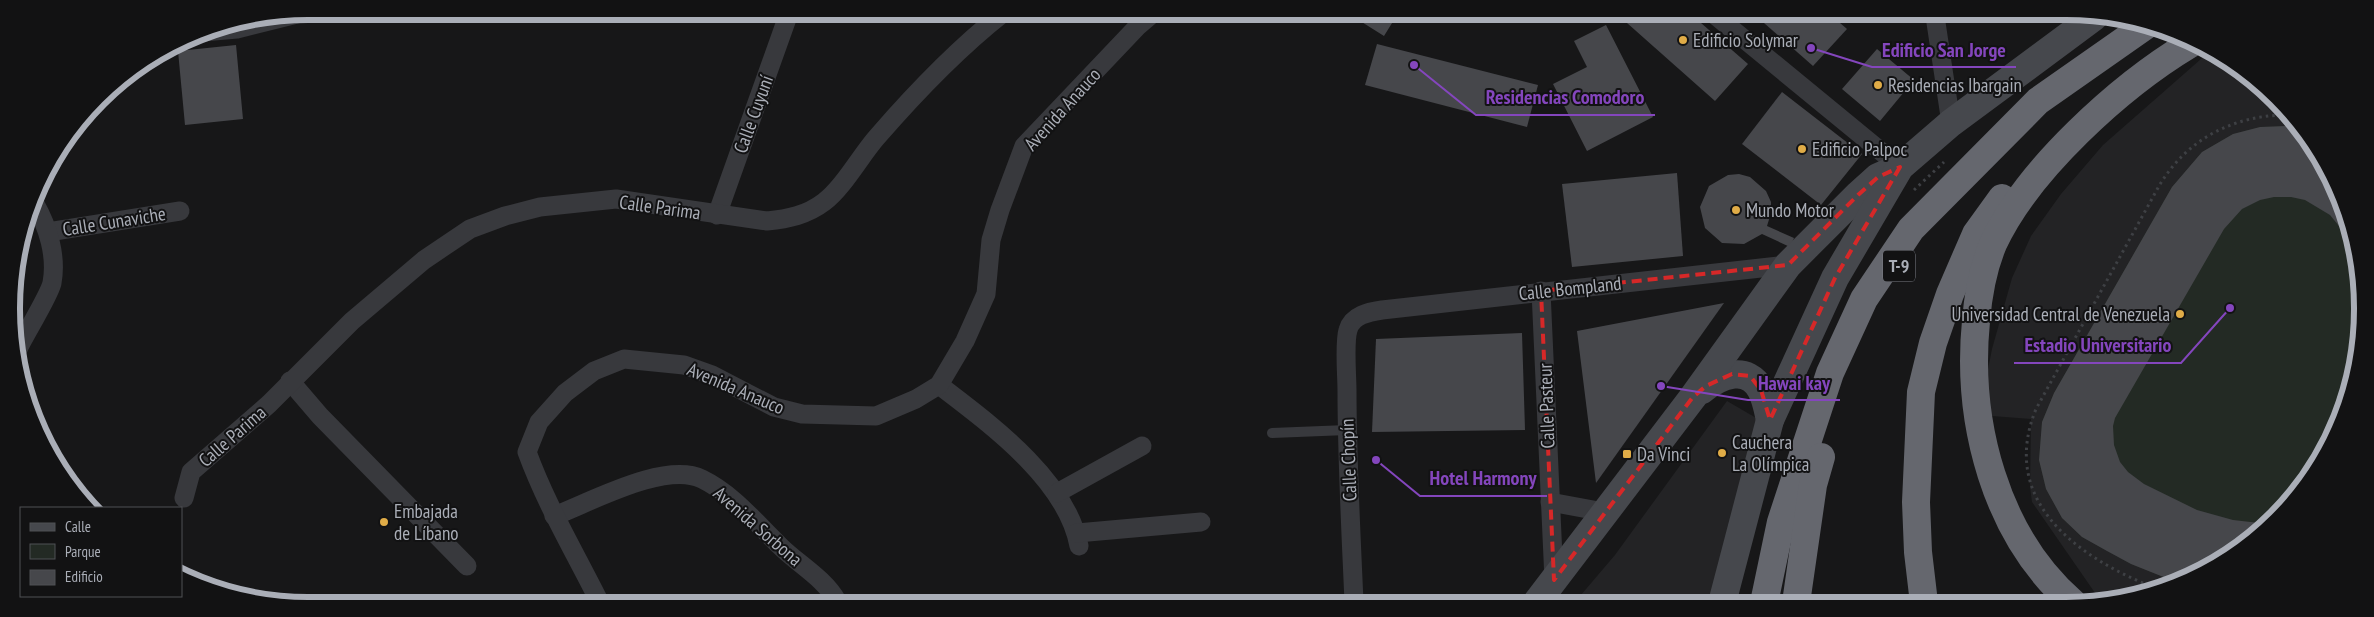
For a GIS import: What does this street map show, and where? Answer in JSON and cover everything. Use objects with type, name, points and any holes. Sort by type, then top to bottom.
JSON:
[{"type":"highway","name":"T-9","points":[[1765,597],[1781,522],[1830,373],[1864,300],[1911,229],[2038,101],[2139,30]]},
{"type":"highway","name":"T-9","points":[[1797,597],[1813,485],[1846,370],[1904,257],[1984,164],[2063,98],[2161,36]]},
{"type":"highway","points":[[1923,597],[1918,552],[1916,502],[1921,392],[1933,343],[1950,294],[1976,234],[2013,183],[2059,132],[2167,39]]},
{"type":"highway","points":[[2066,597],[2052,584],[2008,519],[1985,454],[1974,400],[1973,348],[1983,276],[1993,244],[2014,209],[2041,173],[2092,118],[2186,47]]},
{"type":"street","name":"Calle Cuyuní","points":[[717,215],[787,20]]},
{"type":"street","name":"Calle Parima","points":[[184,498],[191,472],[268,404],[352,321],[424,260],[470,229],[540,206],[616,199],[767,221],[787,219],[806,213],[825,202],[876,138],[941,66],[995,20]]},
{"type":"street","name":"Avenida Anauco","points":[[597,597],[539,485],[528,452],[539,422],[565,393],[594,371],[624,360],[684,364],[774,407],[802,414],[876,416],[916,399],[939,385],[965,341],[986,294],[991,240],[1024,146],[1145,20]]},
{"type":"street","points":[[1721,20],[1900,167]]},
{"type":"street","points":[[1937,20],[1951,123]]},
{"type":"street","points":[[1541,597],[1693,398],[1788,266],[1878,177],[1900,167],[1951,123],[2088,21]]},
{"type":"street","points":[[1724,597],[1770,420],[1835,278],[1900,167]]},
{"type":"street","points":[[22,342],[52,284],[52,260],[48,232],[38,209]]},
{"type":"street","name":"Calle Cunaviche","points":[[48,232],[180,211]]},
{"type":"street","name":"Calle Bompland","points":[[1354,320],[1366,312],[1542,291],[1788,266]]},
{"type":"street","name":"Calle Pasteur","points":[[1542,291],[1554,580]]},
{"type":"street","name":"Calle Chopín","points":[[1354,320],[1348,329],[1347,430],[1354,597]]},
{"type":"street","points":[[1693,398],[1718,378],[1742,374],[1750,376],[1761,390],[1770,420]]},
{"type":"street","points":[[290,381],[320,416],[467,566]]},
{"type":"street","points":[[939,385],[981,417],[1020,453],[1057,494],[1078,539],[1201,522]]},
{"type":"street","points":[[1057,494],[1142,446]]},
{"type":"street","name":"Avenida Sorbona","points":[[554,516],[646,481],[675,474],[700,478],[721,490],[833,595]]},
{"type":"street","points":[[1550,502],[1604,512]]},
{"type":"lane","points":[[1272,433],[1347,430]]},
{"type":"path","points":[[2148,585],[2093,558],[2068,540],[2051,522],[2037,497],[2030,474],[2028,449],[2031,424],[2040,402],[2161,182],[2173,166],[2190,147],[2222,127],[2255,117],[2280,115]]},
{"type":"highlighted area","points":[[1900,167],[1835,278],[1770,420],[1761,390],[1750,376],[1732,374],[1706,386],[1693,397],[1554,580],[1541,291],[1788,265],[1878,177]]},
{"type":"shaded area","name":"Universidad Central de Venezuela","points":[[2204,56],[2226,69],[2270,104],[2294,133],[2315,164],[2332,198],[2344,234],[2352,271],[2354,308],[2352,346],[2344,383],[2332,419],[2305,469],[2270,513],[2226,548],[2193,567],[2158,582],[2097,595],[2032,502],[2030,487],[2031,419],[1979,415],[1992,349],[2012,278],[2031,236],[2061,194],[2103,145]]},
{"type":"shaded area","points":[[1727,401],[1770,426],[1723,597],[1579,597],[1615,555]]},
{"type":"green space","name":"Universidad Central de Venezuela","points":[[2260,127],[2289,127],[2315,164],[2332,198],[2344,234],[2352,271],[2354,308],[2352,346],[2344,383],[2332,419],[2315,453],[2294,484],[2270,513],[2241,537],[2210,558],[2167,578],[2131,564],[2082,537],[2062,518],[2046,489],[2039,460],[2042,422],[2054,393],[2172,187],[2202,152],[2233,134]]},
{"type":"building","points":[[1359,20],[1394,20],[1384,36]]},
{"type":"building","name":"Edificio Solymar","points":[[1624,20],[1698,20],[1748,64],[1715,101]]},
{"type":"building","points":[[1761,20],[1837,20],[1847,29],[1813,66]]},
{"type":"building","points":[[1606,25],[1653,117],[1587,151],[1553,84],[1587,67],[1574,41]]},
{"type":"building","points":[[1377,44],[1538,85],[1527,127],[1365,85]]},
{"type":"building","points":[[236,45],[243,119],[185,125],[179,51]]},
{"type":"building","name":"Residencias Ibargain","points":[[1877,49],[1914,80],[1880,121],[1842,89]]},
{"type":"building","name":"Edificio Palpoc","points":[[1782,92],[1862,154],[1821,205],[1742,144]]},
{"type":"building","points":[[2286,126],[2294,133],[2324,181],[2339,216],[2343,231],[2330,215],[2305,200],[2291,197],[2274,197],[2260,200],[2242,209],[2224,229],[2115,418],[2113,426],[2114,445],[2120,462],[2128,472],[2144,484],[2197,510],[2233,520],[2258,523],[2210,558],[2167,578],[2131,564],[2082,537],[2062,518],[2046,489],[2039,460],[2042,422],[2054,393],[2172,187],[2202,152],[2233,134],[2260,127]]},
{"type":"building","points":[[1677,173],[1683,256],[1572,267],[1562,184]]},
{"type":"building","name":"Mundo Motor","points":[[1739,174],[1750,177],[1766,191],[1771,202],[1771,213],[1767,226],[1794,238],[1790,247],[1762,234],[1744,244],[1722,243],[1705,228],[1700,207],[1709,186],[1728,175]]},
{"type":"building","points":[[1724,303],[1596,483],[1577,331]]},
{"type":"building","points":[[1522,333],[1525,430],[1372,432],[1376,339]]},
{"type":"place","name":"Edificio Solymar","points":[[1683,40]]},
{"type":"place","name":"Edificio San Jorge","points":[[1811,48]]},
{"type":"place","name":"Residencias Comodoro","points":[[1414,65]]},
{"type":"place","name":"Residencias Ibargain","points":[[1878,85]]},
{"type":"place","name":"Edificio Palpoc","points":[[1802,149]]},
{"type":"place","name":"Mundo Motor","points":[[1736,210]]},
{"type":"place","name":"Estadio Universitario","points":[[2230,308]]},
{"type":"place","name":"Universidad Central de Venezuela","points":[[2180,314]]},
{"type":"place","name":"Hawai kay","points":[[1661,386]]},
{"type":"place","name":"Cauchera La Olímpica","points":[[1722,453]]},
{"type":"place","name":"Da Vinci","points":[[1627,454]]},
{"type":"place","name":"Hotel Harmony","points":[[1376,460]]},
{"type":"place","name":"Embajada de Líbano","points":[[384,522]]}]
